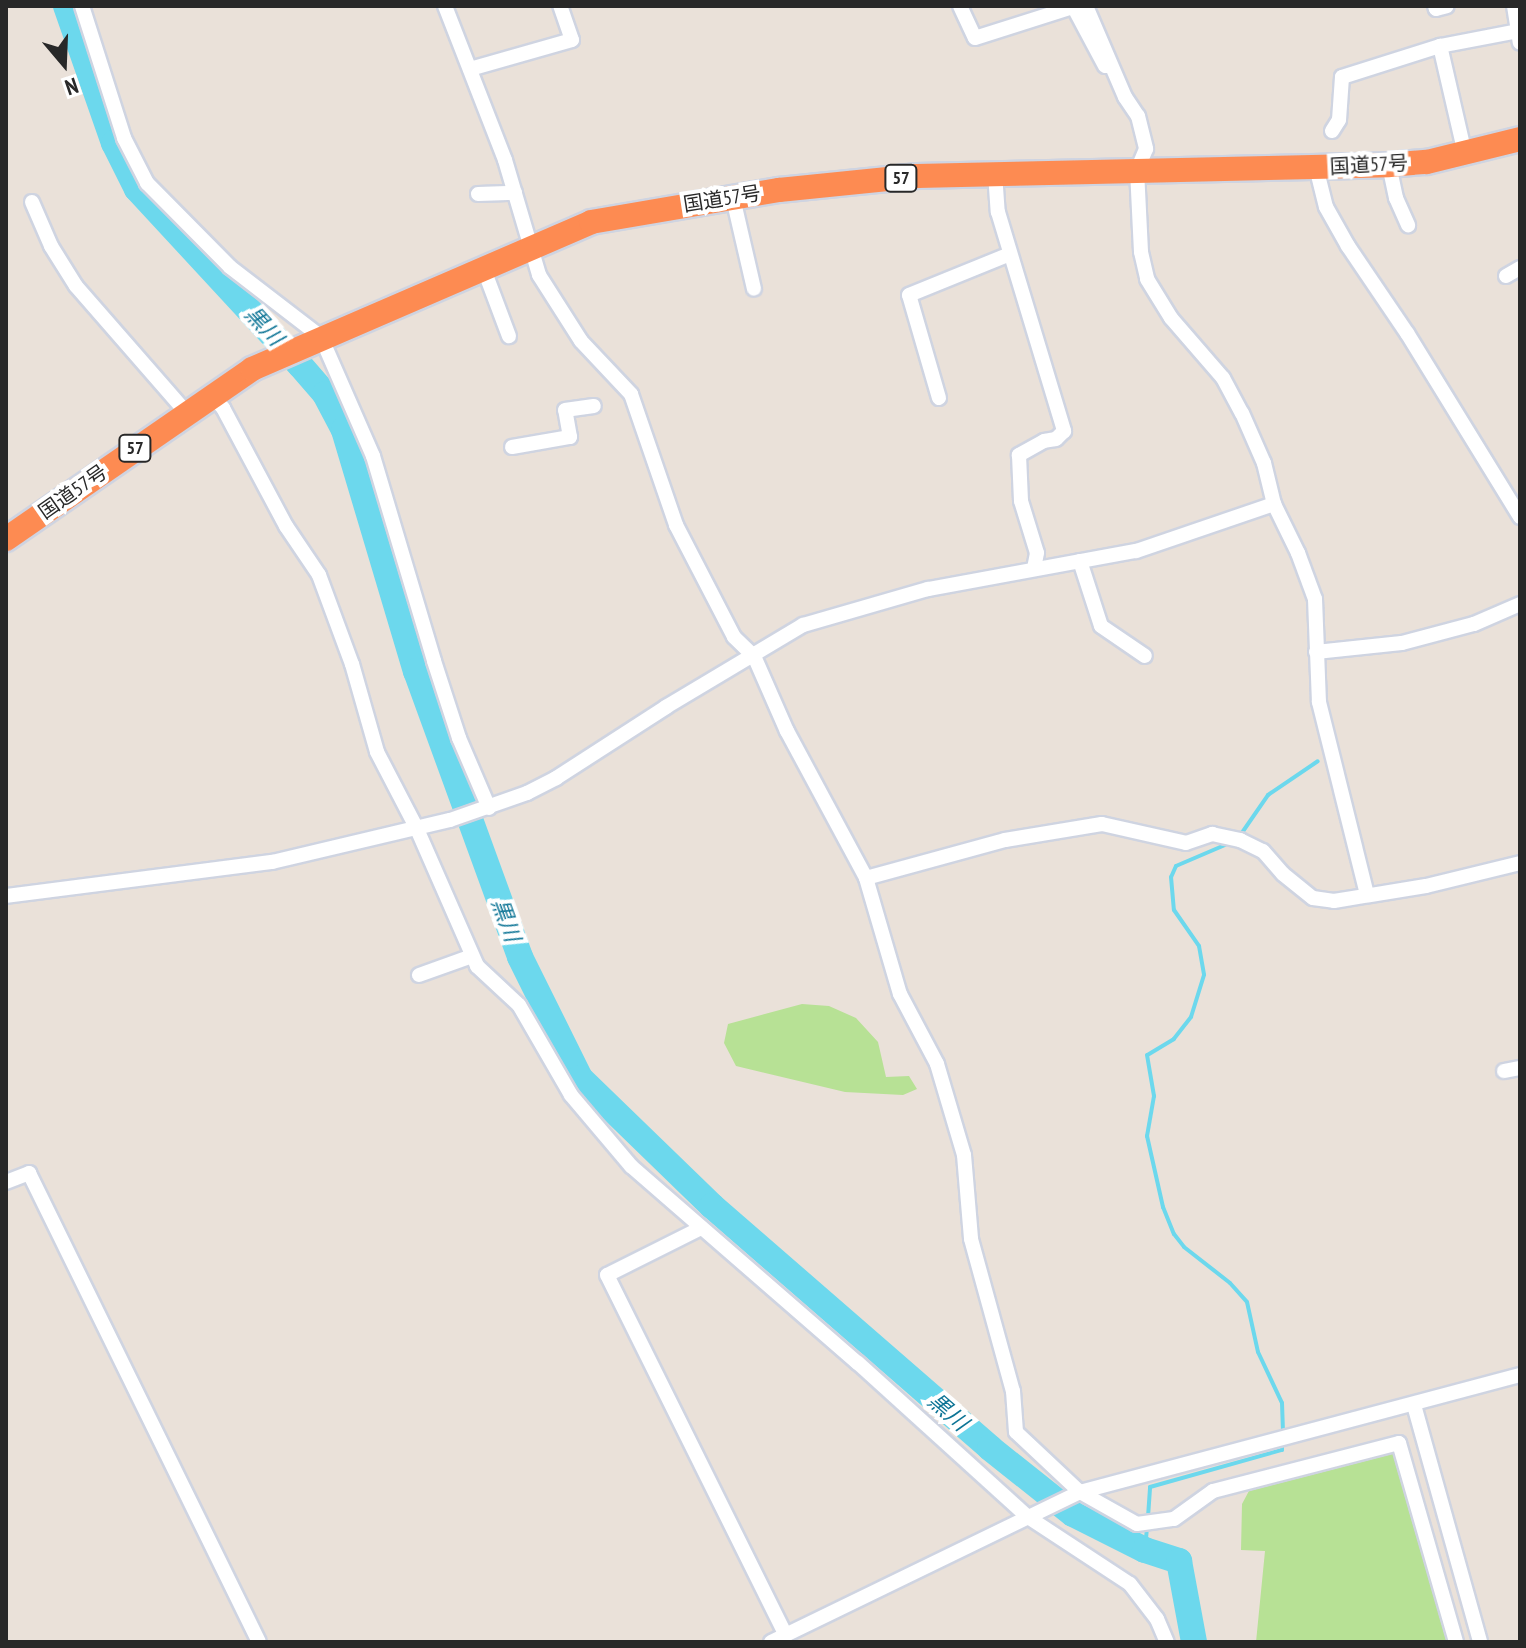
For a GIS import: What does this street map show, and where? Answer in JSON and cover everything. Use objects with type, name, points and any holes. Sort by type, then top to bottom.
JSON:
[{"type":"highway","name":"国道57号","points":[[6,539],[186,412],[267,361],[601,219],[823,185],[995,173],[1389,165],[1465,154],[1520,139]]},
{"type":"street","points":[[82,6],[124,138],[147,183],[230,267],[314,340],[373,456],[459,738],[489,808]]},
{"type":"street","points":[[445,6],[515,193],[539,275],[581,341],[631,394],[676,525],[734,637],[754,656],[787,731],[866,878],[900,994],[937,1064],[964,1155],[971,1239],[1013,1391],[1016,1432],[1080,1492],[1137,1524],[1174,1519],[1213,1491],[1399,1443],[1456,1642]]},
{"type":"street","points":[[470,69],[572,40],[560,6]]},
{"type":"street","points":[[960,6],[975,38],[1073,6],[1138,116],[1146,149],[1137,170],[1141,252],[1147,279],[1171,318],[1223,378],[1264,463],[1274,504],[1298,553],[1315,599],[1321,715],[1367,895]]},
{"type":"street","points":[[1086,6],[1125,97]]},
{"type":"street","points":[[1435,6],[1436,9],[1447,6]]},
{"type":"street","points":[[1332,131],[1339,120],[1342,77],[1440,46],[1519,37],[1514,6]]},
{"type":"street","points":[[1440,46],[1465,154]]},
{"type":"street","points":[[1389,165],[1396,198],[1408,225]]},
{"type":"street","points":[[1316,167],[1326,207],[1348,246],[1407,333],[1520,517]]},
{"type":"street","points":[[995,173],[998,212],[1064,431],[1056,439],[1044,441],[1019,455],[1021,501],[1037,553],[1034,568]]},
{"type":"street","points":[[478,194],[515,193]]},
{"type":"street","points":[[733,198],[754,289]]},
{"type":"street","points":[[32,202],[51,246],[76,286],[186,412]]},
{"type":"street","points":[[939,398],[909,295],[1010,254]]},
{"type":"street","points":[[483,267],[509,336]]},
{"type":"street","points":[[1506,276],[1520,268]]},
{"type":"street","points":[[211,395],[223,408],[273,503],[319,575],[352,664],[377,752],[417,829],[477,966],[519,1005],[571,1095],[631,1166],[1028,1517],[1130,1584],[1157,1619],[1167,1642]]},
{"type":"street","points":[[512,447],[570,437],[565,410],[594,406]]},
{"type":"street","points":[[6,896],[272,862],[417,829],[489,808],[556,778],[666,707],[803,625],[861,607],[1034,568],[1136,551],[1274,504]]},
{"type":"street","points":[[1080,561],[1101,626],[1145,656]]},
{"type":"street","points":[[1316,652],[1402,643],[1474,624],[1520,604]]},
{"type":"street","points":[[866,878],[1005,840],[1102,824],[1186,843],[1212,834],[1240,840],[1263,851],[1283,874],[1313,898],[1334,901],[1520,863]]},
{"type":"street","points":[[437,985],[425,973],[472,956]]},
{"type":"street","points":[[1504,1071],[1520,1068]]},
{"type":"street","points":[[6,1182],[29,1173],[259,1642]]},
{"type":"street","points":[[701,1228],[607,1275],[786,1635]]},
{"type":"street","points":[[771,1642],[1080,1492],[1520,1375]]},
{"type":"street","points":[[1414,1405],[1480,1642]]},
{"type":"green space","points":[[802,1004],[829,1006],[856,1018],[878,1042],[886,1077],[909,1076],[917,1089],[903,1095],[845,1092],[736,1066],[724,1043],[728,1024]]},
{"type":"green space","points":[[1396,1451],[1451,1642],[1256,1642],[1265,1551],[1241,1550],[1242,1504],[1250,1489]]},
{"type":"waterway","name":"黒川","points":[[66,6],[114,143],[137,189],[325,394],[344,430],[416,671],[520,957],[580,1078],[712,1206],[990,1448],[1073,1514],[1145,1550],[1179,1561],[1194,1642]]},
{"type":"waterway","points":[[1239,837],[1268,795],[1318,761]]},
{"type":"waterway","points":[[1232,842],[1176,866],[1171,877],[1174,910],[1199,946],[1204,975],[1191,1017],[1174,1039],[1147,1055],[1154,1096],[1147,1136],[1163,1207],[1174,1234],[1184,1247],[1230,1283],[1247,1302],[1258,1352],[1282,1403],[1283,1434]]},
{"type":"waterway","points":[[1148,1517],[1150,1487],[1282,1450],[1282,1442]]},
{"type":"waterway","points":[[1145,1550],[1147,1526]]}]
